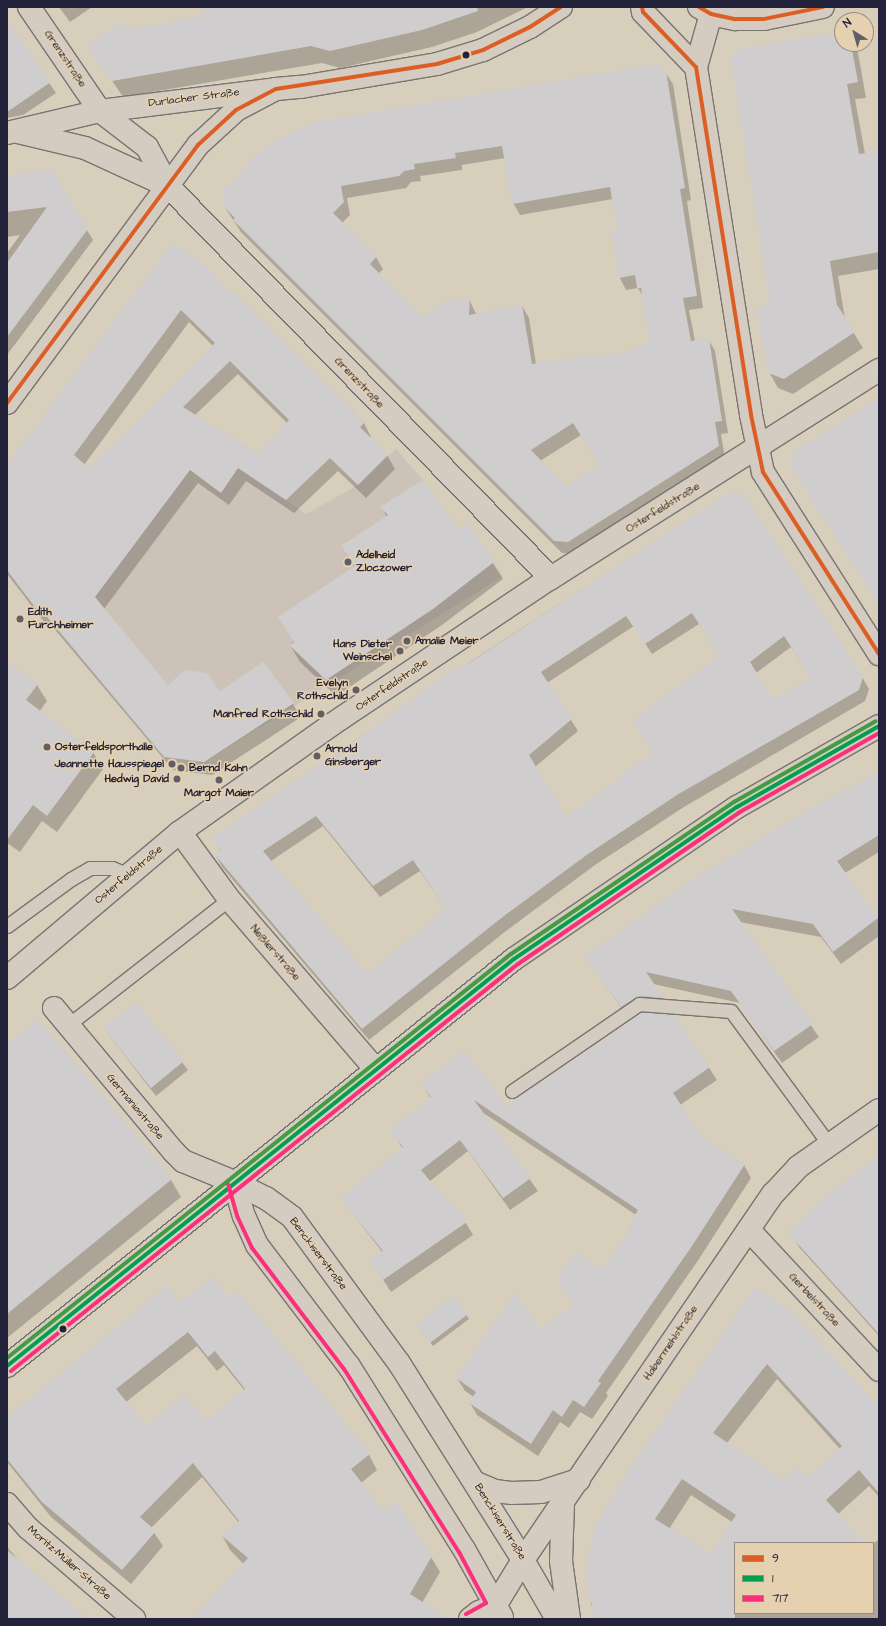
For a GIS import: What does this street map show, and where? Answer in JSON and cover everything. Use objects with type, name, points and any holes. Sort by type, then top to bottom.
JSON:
[{"type":"street","name":"Grenzstraße","points":[[29,7],[100,110]]},
{"type":"street","name":"Durlacher Straße","points":[[11,132],[100,110],[301,87],[437,64],[483,50],[530,26],[560,7]]},
{"type":"street","points":[[642,7],[643,12],[696,67]]},
{"type":"street","points":[[823,7],[764,19],[735,18],[705,10],[696,67],[756,449],[763,472],[879,654]]},
{"type":"street","points":[[7,403],[198,145],[236,110],[276,89]]},
{"type":"street","points":[[100,110],[147,147],[168,186]]},
{"type":"street","name":"Durlacher Straße","points":[[11,132],[85,148],[168,186]]},
{"type":"street","name":"Grenzstraße","points":[[168,186],[551,578]]},
{"type":"street","name":"Osterfeldstraße","points":[[7,978],[88,913],[129,874],[180,832],[331,725],[551,578],[879,370]]},
{"type":"street","points":[[7,1366],[234,1182],[514,959],[626,880],[737,807],[879,726]]},
{"type":"street","name":"Neßlerstraße","points":[[180,832],[229,899],[375,1069]]},
{"type":"street","name":"Germaniastraße","points":[[54,1008],[183,1161],[234,1182]]},
{"type":"street","name":"Habermehlstraße","points":[[498,1614],[523,1560],[773,1194],[798,1167],[828,1143],[879,1110]]},
{"type":"street","points":[[234,1182],[244,1216],[257,1245],[349,1366],[464,1549],[498,1614]]},
{"type":"street","name":"Benckiserstraße","points":[[234,1182],[266,1198],[292,1217],[399,1363],[476,1483],[557,1619]]},
{"type":"street","name":"Gerbelstraße","points":[[749,1230],[879,1370]]},
{"type":"street","points":[[476,1483],[495,1492],[511,1493],[541,1492],[579,1480]]},
{"type":"street","points":[[563,1503],[561,1561],[569,1619]]},
{"type":"street","name":"Moritz-Müller-Straße","points":[[7,1504],[28,1528],[134,1619]]},
{"type":"street","points":[[470,1619],[479,1612],[498,1614]]},
{"type":"lane","points":[[7,926],[71,879],[90,868],[112,868],[129,874]]},
{"type":"lane","points":[[68,1025],[229,899]]},
{"type":"lane","points":[[512,1091],[639,1004],[731,1011],[828,1143]]},
{"type":"shaded area","points":[[181,434],[241,470],[306,514],[360,484],[396,449],[423,480],[459,530],[468,524],[503,576],[204,762],[164,757],[43,612],[40,614],[26,597]]},
{"type":"building","points":[[201,7],[477,7],[478,11],[422,30],[330,51],[311,46],[112,81],[87,46],[122,22],[129,29],[202,16]]},
{"type":"building","points":[[7,20],[51,82],[7,112]]},
{"type":"building","points":[[834,33],[834,52],[852,52],[858,82],[847,84],[859,154],[879,151],[879,252],[830,261],[837,305],[855,332],[784,379],[768,373],[757,308],[770,305],[731,59],[732,55],[740,49]]},
{"type":"building","points":[[656,64],[666,71],[685,188],[680,189],[697,296],[683,298],[691,341],[709,338],[722,421],[715,422],[719,446],[568,542],[554,541],[233,220],[235,218],[223,206],[224,185],[230,186],[251,160],[274,141],[312,123]],"holes":[[[502,146],[512,204],[610,187],[617,230],[611,231],[619,278],[635,275],[637,288],[641,288],[649,341],[632,350],[594,358],[593,354],[532,364],[522,305],[469,315],[470,298],[440,303],[424,318],[370,264],[377,256],[333,213],[344,202],[341,186],[399,176],[404,171],[415,169],[414,164],[456,158],[455,153]],[[573,423],[599,464],[566,486],[531,450]]]},
{"type":"building","points":[[51,169],[88,229],[7,337],[7,263],[47,207],[7,212],[7,176]]},
{"type":"building","points":[[173,242],[207,267],[228,292],[231,289],[364,423],[360,427],[388,455],[358,485],[330,458],[286,500],[238,468],[221,493],[190,470],[95,597],[168,685],[185,670],[207,673],[220,691],[263,662],[294,703],[204,762],[164,757],[43,612],[40,614],[7,570],[7,465]],"holes":[[[181,310],[215,343],[89,468],[74,455]],[[230,361],[289,420],[257,453],[183,407]]]},
{"type":"building","points":[[879,398],[879,605],[790,465],[793,452]]},
{"type":"building","points":[[423,480],[459,530],[468,524],[494,562],[433,609],[326,680],[289,645],[294,642],[278,617],[355,566],[341,546],[388,515],[380,507]]},
{"type":"building","points":[[732,491],[745,495],[863,677],[859,690],[677,795],[588,854],[500,919],[362,1029],[215,855],[221,851],[212,838],[367,732],[455,668],[456,670]],"holes":[[[692,613],[719,656],[633,720],[653,755],[620,774],[622,777],[566,817],[529,755],[572,719],[541,672],[626,616],[645,644]],[[784,636],[811,678],[773,699],[750,662]],[[316,816],[373,886],[413,860],[446,909],[367,973],[263,851]]]},
{"type":"building","name":"Osterfeldsporthalle","points":[[7,661],[38,684],[26,700],[94,752],[47,816],[33,805],[7,840]]},
{"type":"building","points":[[879,772],[879,835],[837,861],[878,918],[833,952],[813,924],[732,909],[813,1024],[774,1051],[731,991],[646,972],[664,998],[639,996],[621,1007],[584,956],[700,875],[818,804]]},
{"type":"building","points":[[136,1002],[184,1061],[151,1088],[103,1028]]},
{"type":"building","points":[[641,1012],[675,1015],[710,1067],[673,1093],[701,1135],[745,1164],[692,1246],[598,1381],[601,1383],[584,1407],[573,1400],[562,1417],[553,1410],[531,1444],[469,1403],[476,1392],[456,1378],[515,1292],[540,1329],[574,1306],[557,1280],[576,1252],[603,1270],[630,1229],[627,1227],[638,1210],[474,1100],[531,1178],[503,1198],[460,1140],[421,1170],[450,1205],[453,1203],[467,1222],[383,1280],[370,1260],[383,1251],[340,1198],[403,1147],[389,1130],[431,1097],[421,1084],[464,1050],[507,1106],[632,1021],[630,1020]]},
{"type":"building","points":[[38,1019],[172,1179],[7,1314],[7,1045]]},
{"type":"building","points":[[879,1155],[879,1334],[788,1233],[821,1200]]},
{"type":"building","points":[[212,1276],[229,1298],[238,1290],[370,1454],[351,1469],[384,1511],[396,1501],[432,1556],[410,1594],[449,1619],[192,1619],[248,1558],[221,1535],[239,1521],[193,1463],[140,1517],[156,1531],[122,1570],[42,1502],[7,1459],[7,1417],[167,1286],[180,1302]],"holes":[[[188,1332],[208,1357],[215,1351],[245,1389],[207,1421],[185,1394],[146,1426],[116,1389]]]},
{"type":"building","points":[[755,1287],[789,1309],[879,1407],[879,1493],[859,1470],[826,1500],[864,1542],[734,1542],[735,1619],[596,1619],[588,1592],[586,1572],[595,1526],[630,1468]],"holes":[[[767,1364],[842,1446],[806,1477],[797,1467],[783,1480],[713,1433]],[[682,1479],[736,1515],[711,1554],[655,1519]]]},
{"type":"building","points":[[454,1295],[468,1314],[430,1343],[416,1324]]},
{"type":"building","points":[[7,1550],[64,1598],[88,1619],[7,1619]]},
{"type":"transit line","name":"9","points":[[7,403],[198,145],[236,110],[276,89],[437,64],[483,50],[530,27],[561,7]]},
{"type":"transit line","name":"9","points":[[642,7],[643,12],[696,67],[751,415],[763,472],[879,654]]},
{"type":"transit line","name":"9","points":[[699,7],[711,14],[735,19],[764,19],[823,7]]},
{"type":"transit line","points":[[7,1358],[511,954],[734,802],[876,721]]},
{"type":"transit line","name":"1","points":[[7,1366],[514,959],[737,807],[879,726]]},
{"type":"transit line","name":"717","points":[[11,1371],[518,964],[740,812],[879,733]]},
{"type":"transit line","name":"717","points":[[228,1184],[238,1218],[252,1248],[344,1369],[459,1552],[486,1603],[466,1614]]},
{"type":"place","name":"Adelheid Zloczower","points":[[348,562]]},
{"type":"place","name":"Edith Furchheimer","points":[[20,619]]},
{"type":"place","name":"Amalie Meier","points":[[407,641]]},
{"type":"place","name":"Hans Dieter Weinschel","points":[[400,651]]},
{"type":"place","name":"Evelyn Rothschild","points":[[356,690]]},
{"type":"place","name":"Manfred Rothschild","points":[[321,714]]},
{"type":"place","name":"Osterfeldsporthalle","points":[[47,747]]},
{"type":"place","name":"Arnold Ginsberger","points":[[317,756]]},
{"type":"place","name":"Jeannette Hausspiegel","points":[[172,764]]},
{"type":"place","name":"Bernd Kahn","points":[[181,768]]},
{"type":"place","name":"Hedwig David","points":[[177,779]]},
{"type":"place","name":"Margot Maier","points":[[219,780]]}]
